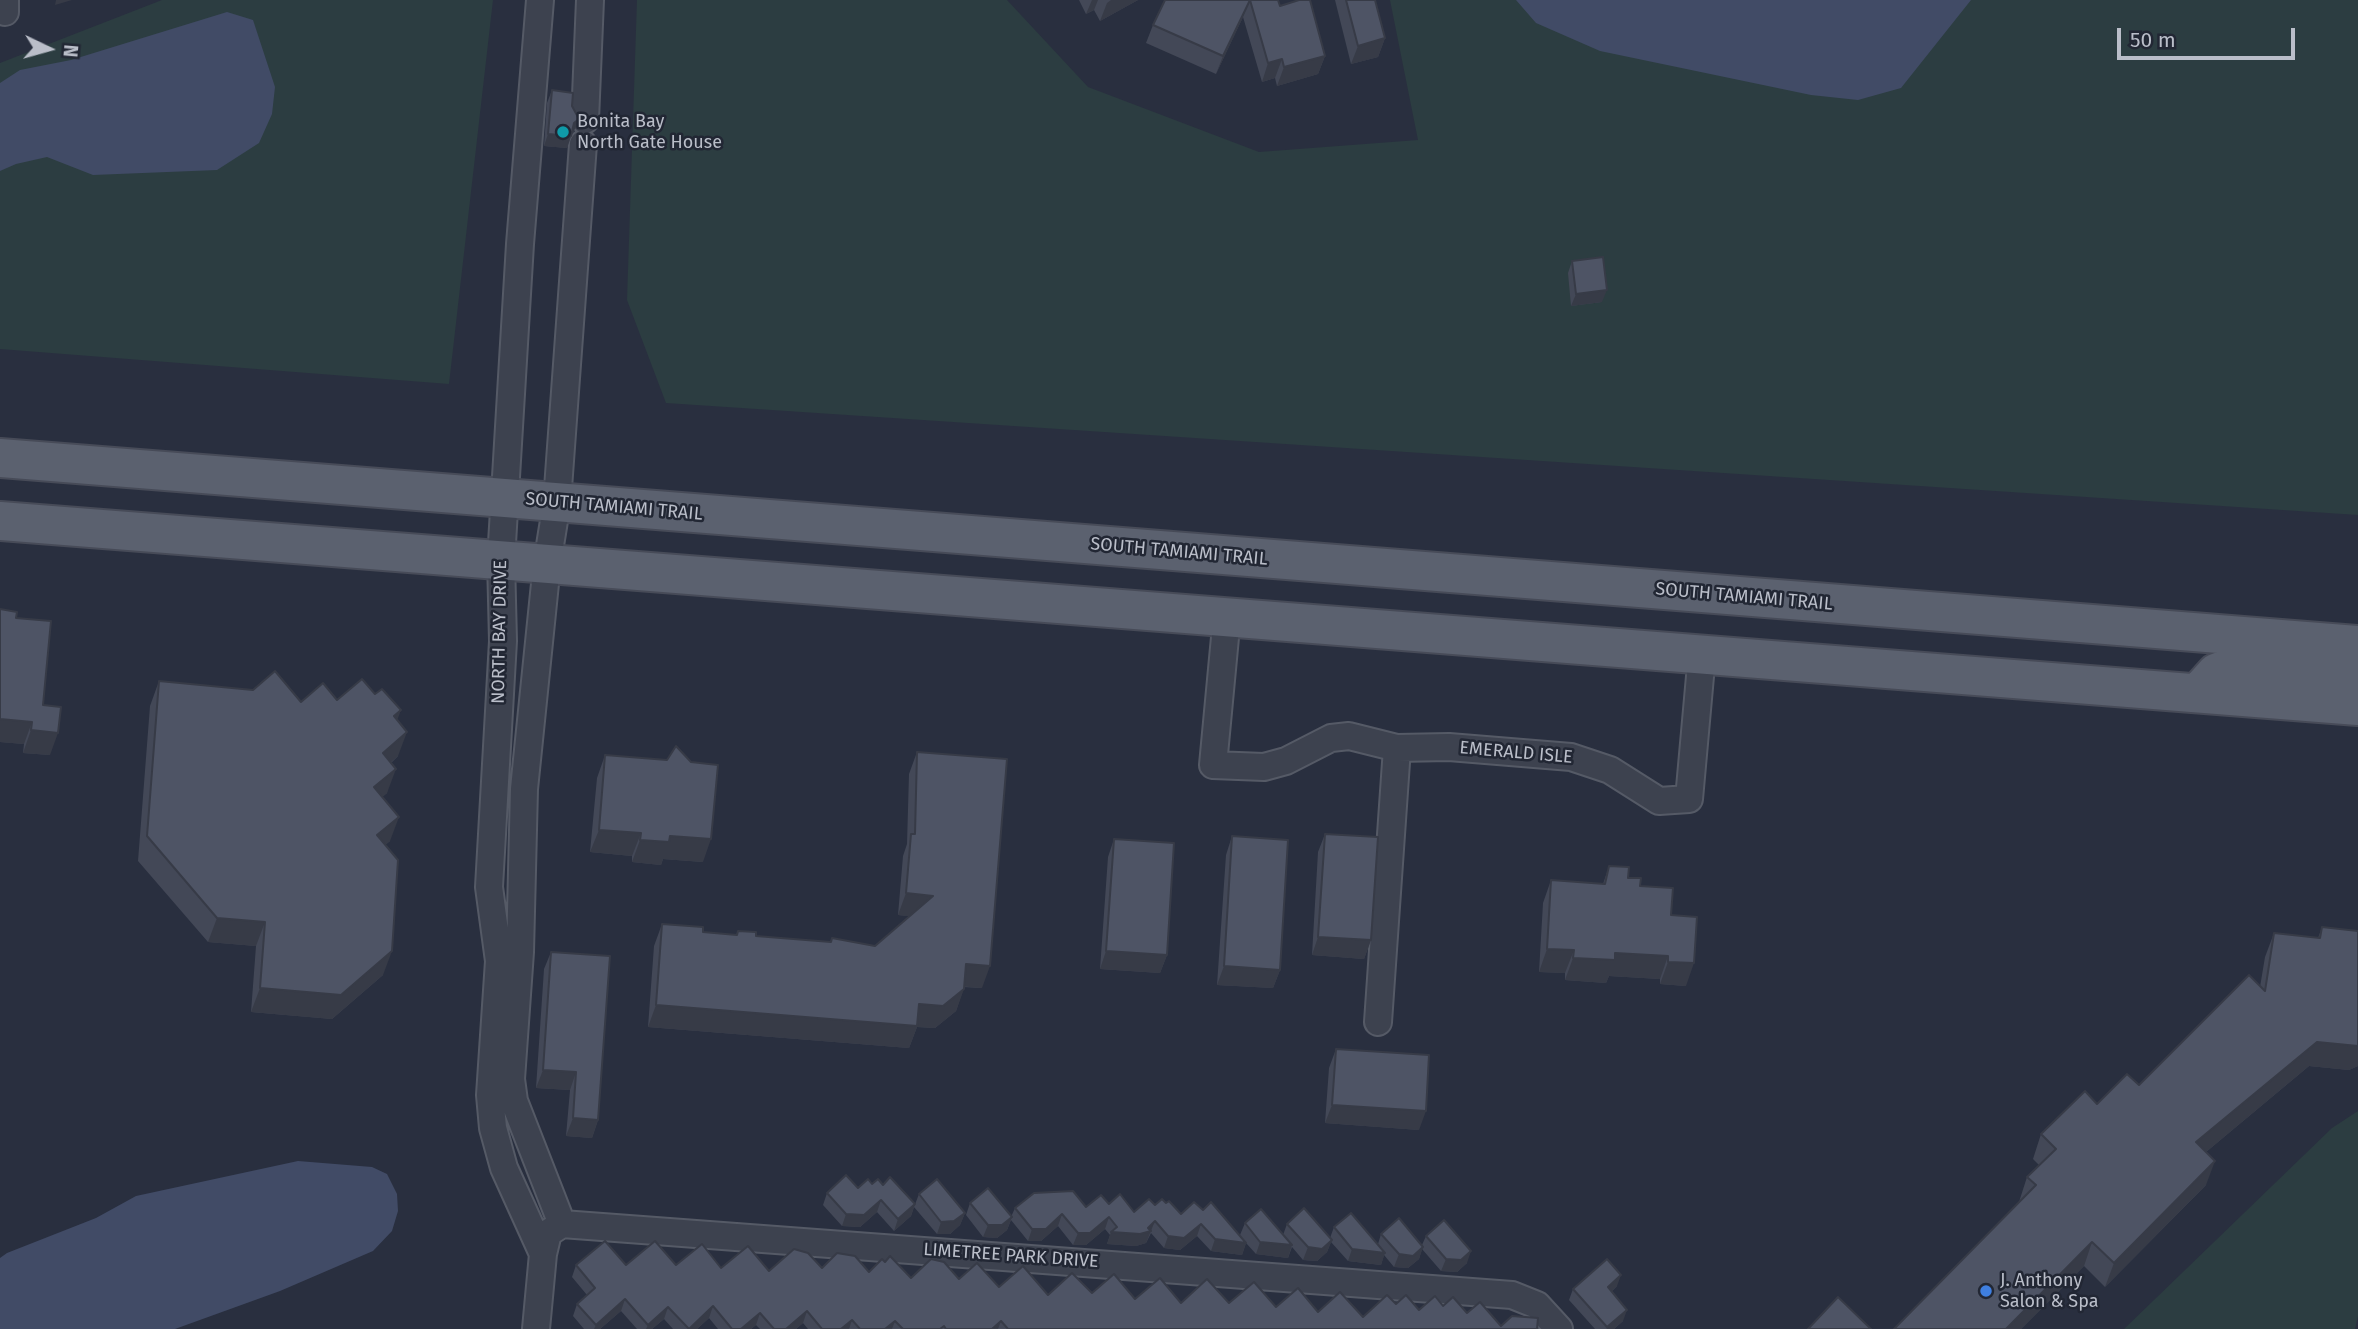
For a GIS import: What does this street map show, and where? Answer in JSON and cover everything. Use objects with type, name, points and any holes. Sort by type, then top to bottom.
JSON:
[{"type":"main road","name":"SOUTH TAMIAMI TRAIL","points":[[0,458],[2358,645]]},
{"type":"main road","points":[[0,521],[2358,706]]},
{"type":"main road","points":[[2198,693],[2216,673],[2231,667],[2358,674]]},
{"type":"street","name":"NORTH BAY DRIVE","points":[[540,0],[520,244],[500,561],[503,641],[489,887],[499,961],[490,1095],[493,1128],[502,1158],[542,1254]]},
{"type":"street","name":"NORTH BAY DRIVE","points":[[562,1224],[514,1101],[511,1079],[520,952],[524,789],[547,564],[557,502],[584,132],[590,0]]},
{"type":"street","name":"EMERALD ISLE","points":[[1227,616],[1213,765],[1264,767],[1286,761],[1331,738],[1349,736],[1397,748],[1449,747],[1571,757],[1609,770],[1659,801],[1689,799],[1702,654]]},
{"type":"street","points":[[1378,1022],[1397,748]]},
{"type":"street","points":[[502,1158],[533,1148]]},
{"type":"street","points":[[536,1329],[542,1254],[548,1233],[562,1224]]},
{"type":"street","name":"LIMETREE PARK DRIVE","points":[[562,1224],[1512,1295],[1537,1305],[1559,1329]]},
{"type":"shaded area","points":[[162,0],[493,0],[449,384],[0,349],[0,63]]},
{"type":"shaded area","points":[[637,0],[1007,0],[1088,87],[1259,152],[1418,140],[1390,0],[2358,0],[2358,515],[666,403],[627,300]]},
{"type":"shaded area","points":[[2358,1111],[2358,1316],[2355,1329],[2124,1329],[2332,1128]]},
{"type":"water","points":[[1516,0],[1971,0],[1901,88],[1858,100],[1811,95],[1600,51],[1536,23]]},
{"type":"water","points":[[227,12],[253,20],[275,87],[272,114],[259,143],[217,170],[93,175],[47,157],[16,164],[0,171],[0,83],[20,70],[71,60]]},
{"type":"water","points":[[298,1161],[372,1167],[387,1174],[397,1194],[398,1211],[392,1231],[373,1251],[280,1291],[175,1329],[0,1329],[0,1258],[7,1253],[96,1218],[136,1196]]},
{"type":"building","points":[[1165,0],[1250,0],[1223,56],[1153,25]]},
{"type":"building","points":[[1250,0],[1278,0],[1280,6],[1299,0],[1310,0],[1325,56],[1284,67],[1282,59],[1268,63]]},
{"type":"building","points":[[1346,0],[1375,0],[1385,38],[1358,46]]},
{"type":"building","points":[[552,90],[573,93],[572,106],[579,119],[574,123],[571,136],[548,134]]},
{"type":"building","points":[[1603,257],[1607,290],[1576,294],[1572,261]]},
{"type":"building","points":[[0,609],[17,612],[16,618],[51,621],[43,705],[61,707],[58,733],[31,730],[32,722],[0,719]]},
{"type":"building","points":[[275,671],[301,702],[323,683],[337,700],[362,679],[375,694],[382,689],[401,710],[394,716],[407,732],[383,753],[396,769],[374,787],[399,817],[377,835],[398,860],[392,951],[341,995],[260,988],[265,922],[217,918],[147,836],[159,681],[253,690]]},
{"type":"building","points":[[676,746],[691,762],[718,765],[711,839],[670,836],[669,842],[640,840],[641,833],[599,830],[605,755],[667,760]]},
{"type":"building","points":[[917,752],[1007,759],[990,966],[966,964],[964,989],[943,1006],[919,1004],[917,1026],[656,1005],[662,924],[703,927],[703,932],[737,935],[738,931],[756,932],[756,936],[831,942],[832,938],[875,946],[933,896],[906,893],[911,834],[915,834]]},
{"type":"building","points":[[1325,834],[1378,837],[1371,940],[1318,937]]},
{"type":"building","points":[[1232,836],[1288,840],[1280,970],[1224,966]]},
{"type":"building","points":[[1114,839],[1174,843],[1167,955],[1106,951]]},
{"type":"building","points":[[1609,866],[1629,867],[1628,878],[1641,878],[1640,886],[1673,888],[1671,915],[1697,917],[1694,963],[1668,962],[1668,956],[1615,953],[1615,960],[1573,958],[1574,950],[1547,949],[1551,880],[1605,884]]},
{"type":"building","points":[[2322,927],[2358,931],[2358,1046],[2317,1042],[2196,1142],[2215,1161],[2114,1263],[2092,1242],[2006,1329],[1894,1329],[2036,1185],[2027,1177],[2056,1149],[2041,1134],[2085,1091],[2097,1104],[2127,1074],[2139,1085],[2249,975],[2265,991],[2274,933],[2320,938]]},
{"type":"building","points":[[551,952],[610,956],[598,1120],[573,1118],[576,1072],[543,1070]]},
{"type":"building","points":[[1336,1049],[1429,1055],[1426,1111],[1332,1105]]},
{"type":"building","points":[[846,1175],[858,1188],[868,1179],[872,1184],[878,1179],[883,1185],[890,1177],[915,1204],[898,1219],[881,1200],[864,1215],[846,1214],[827,1193]]},
{"type":"building","points":[[937,1179],[965,1213],[954,1221],[941,1222],[919,1194]]},
{"type":"building","points":[[988,1188],[1012,1217],[1002,1225],[988,1225],[970,1203]]},
{"type":"building","points":[[1073,1191],[1086,1207],[1101,1195],[1109,1204],[1120,1194],[1134,1212],[1149,1199],[1155,1205],[1162,1199],[1166,1203],[1169,1201],[1181,1214],[1194,1202],[1203,1210],[1211,1202],[1246,1243],[1215,1239],[1201,1224],[1184,1238],[1168,1236],[1155,1221],[1148,1228],[1151,1231],[1140,1234],[1111,1232],[1117,1227],[1109,1217],[1090,1233],[1078,1233],[1062,1214],[1046,1229],[1032,1229],[1015,1208],[1034,1193]]},
{"type":"building","points":[[1304,1208],[1332,1240],[1322,1249],[1308,1247],[1287,1224]]},
{"type":"building","points":[[1261,1209],[1292,1245],[1260,1242],[1245,1223]]},
{"type":"building","points":[[1351,1213],[1385,1253],[1352,1249],[1334,1227]]},
{"type":"building","points":[[1399,1218],[1423,1247],[1413,1256],[1399,1254],[1381,1234]]},
{"type":"building","points":[[1444,1220],[1471,1251],[1461,1260],[1446,1259],[1426,1236]]},
{"type":"building","points":[[605,1241],[626,1265],[655,1241],[676,1265],[702,1244],[721,1268],[748,1246],[769,1271],[794,1249],[808,1253],[822,1268],[837,1253],[855,1256],[869,1272],[882,1259],[885,1262],[890,1256],[911,1278],[931,1259],[944,1262],[959,1279],[977,1263],[999,1287],[1023,1266],[1048,1295],[1072,1273],[1092,1293],[1114,1274],[1135,1299],[1160,1278],[1181,1303],[1207,1279],[1229,1303],[1254,1282],[1276,1307],[1298,1288],[1318,1312],[1340,1292],[1363,1317],[1387,1295],[1396,1304],[1406,1295],[1419,1310],[1435,1296],[1443,1306],[1453,1297],[1467,1313],[1480,1302],[1501,1326],[1512,1316],[1538,1318],[1537,1329],[1008,1329],[1001,1321],[992,1329],[946,1329],[944,1326],[940,1329],[903,1329],[895,1321],[885,1329],[860,1329],[852,1320],[841,1329],[822,1329],[807,1311],[786,1329],[774,1329],[760,1313],[741,1329],[732,1329],[713,1306],[689,1329],[668,1307],[648,1325],[625,1299],[596,1325],[577,1304],[595,1288],[576,1265]]},
{"type":"building","points":[[1607,1259],[1621,1275],[1608,1287],[1627,1310],[1607,1327],[1573,1289]]},
{"type":"building","points":[[1838,1297],[1871,1329],[1808,1329]]},
{"type":"place","name":"Bonita Bay North Gate House","points":[[563,132]]},
{"type":"place","name":"J. Anthony Salon & Spa","points":[[1986,1291]]}]
